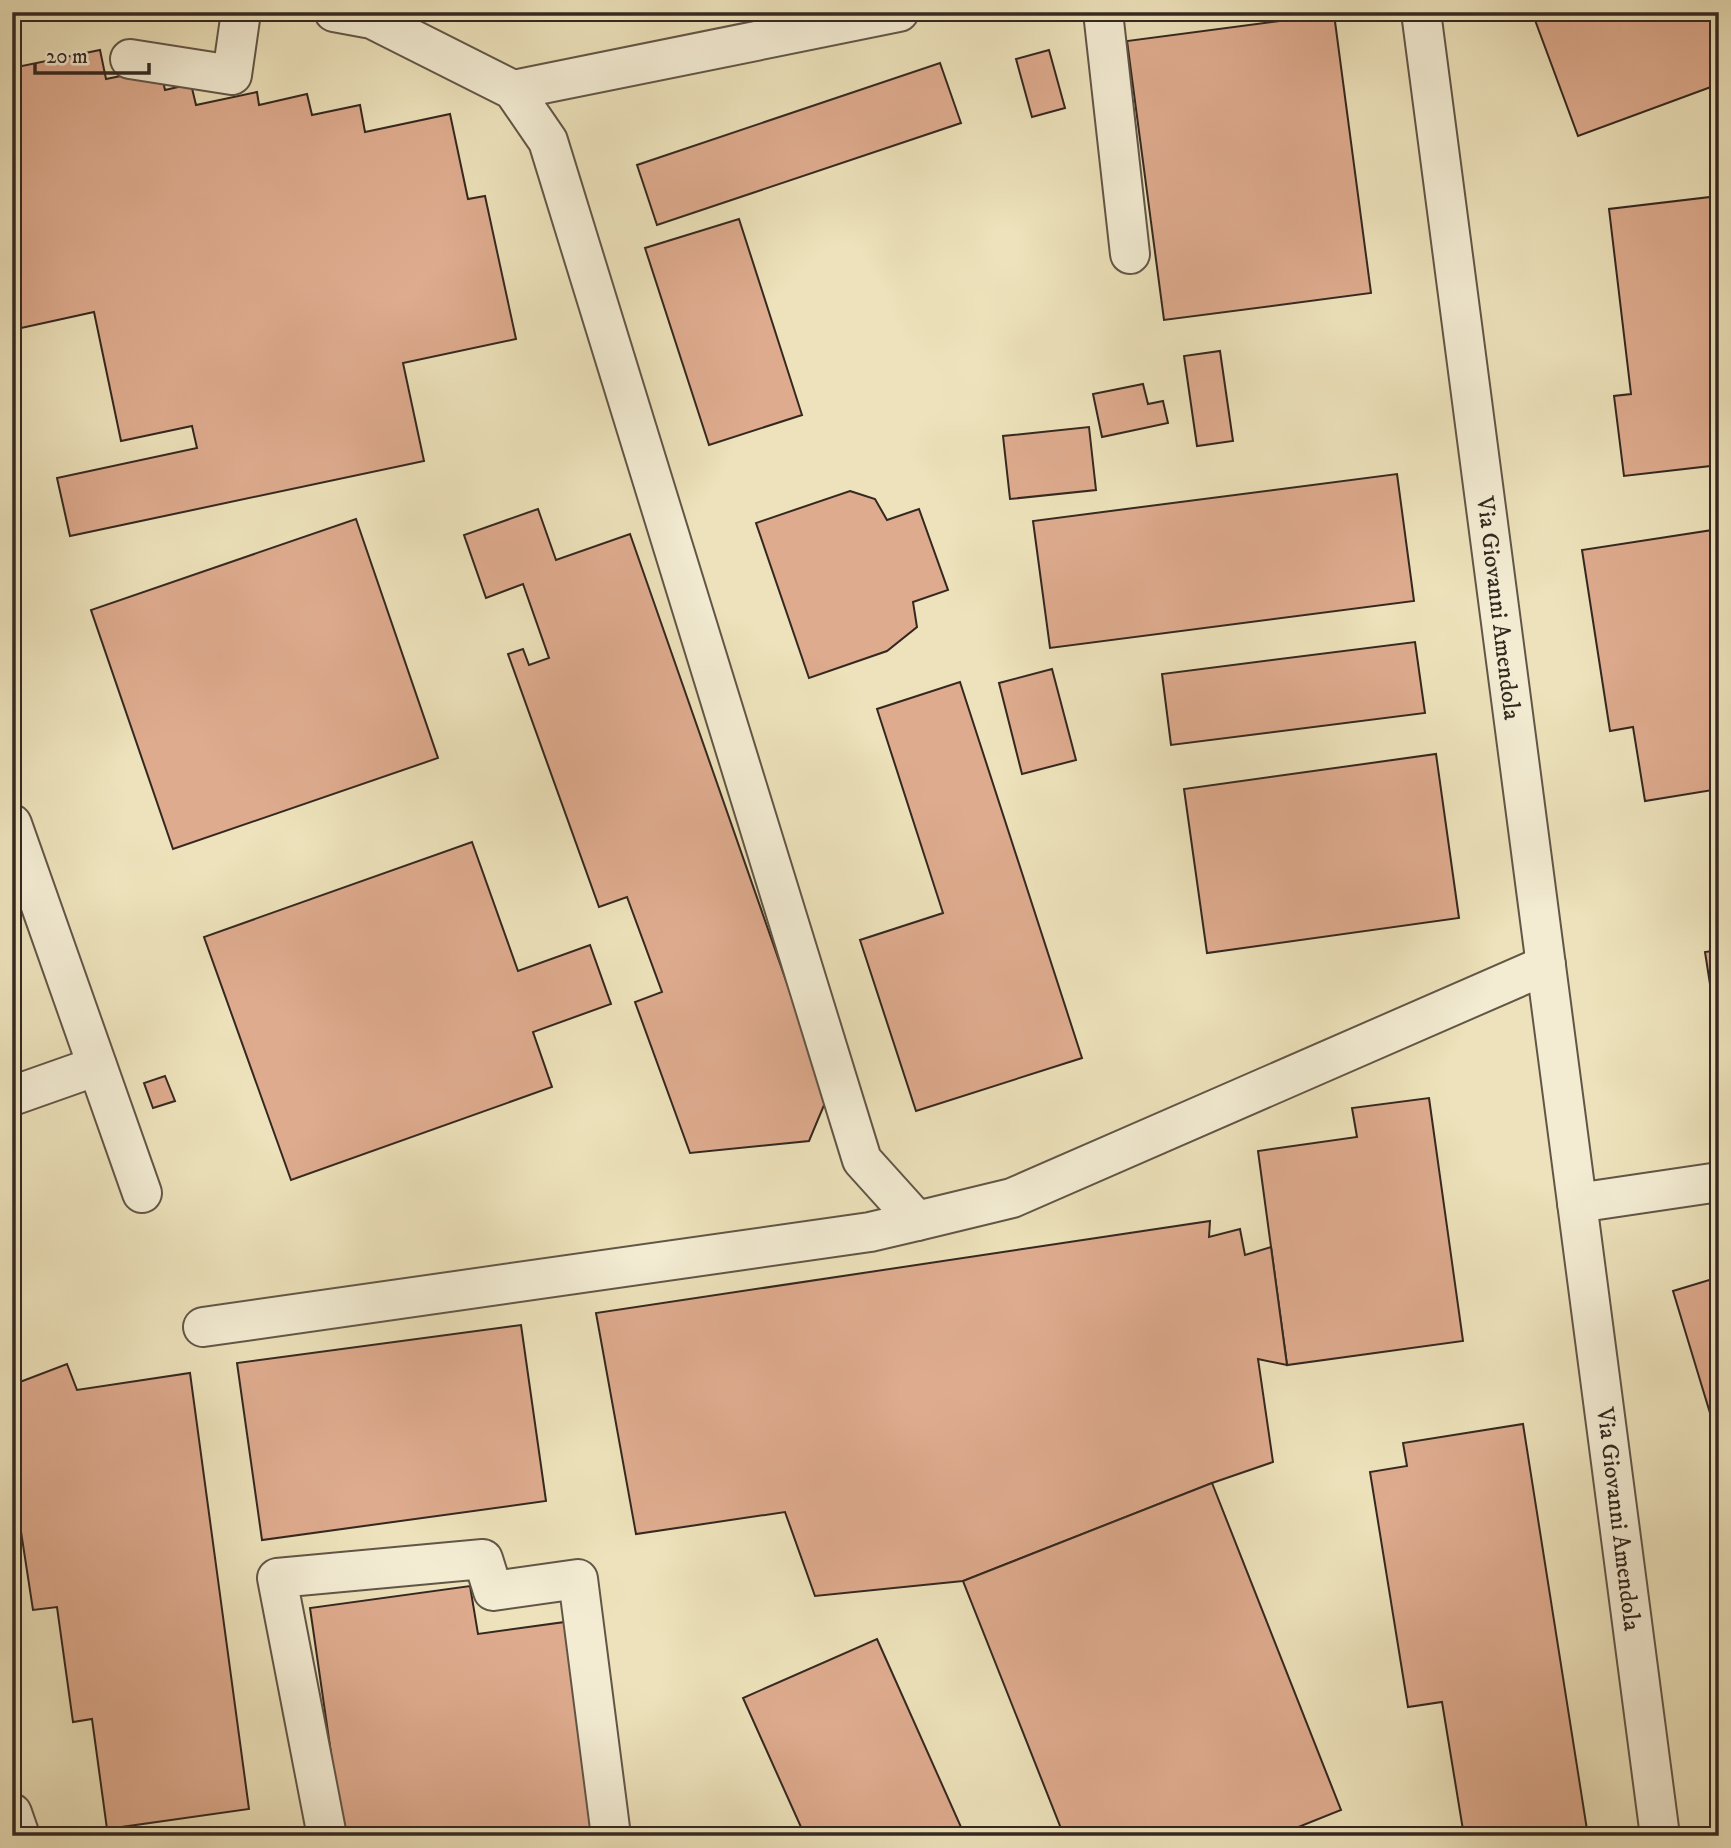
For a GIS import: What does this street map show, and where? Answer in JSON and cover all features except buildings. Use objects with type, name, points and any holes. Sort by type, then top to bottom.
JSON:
[{"type":"street","points":[[130,59],[233,75],[241,12]]},
{"type":"street","points":[[334,12],[372,19],[513,90],[548,141],[862,1160],[917,1221]]},
{"type":"street","points":[[513,90],[899,12]]},
{"type":"street","points":[[1103,12],[1130,254]]},
{"type":"street","name":"Via Giovanni Amendola","points":[[1421,12],[1660,1836]]},
{"type":"street","points":[[12,824],[142,1193]]},
{"type":"street","points":[[203,1327],[870,1232],[1012,1198],[1546,965]]},
{"type":"street","points":[[12,1096],[97,1066]]},
{"type":"street","points":[[1577,1203],[1719,1182]]},
{"type":"street","points":[[327,1836],[277,1578],[483,1559],[493,1591],[578,1579],[611,1836]]},
{"type":"street","points":[[12,1813],[20,1836]]}]
